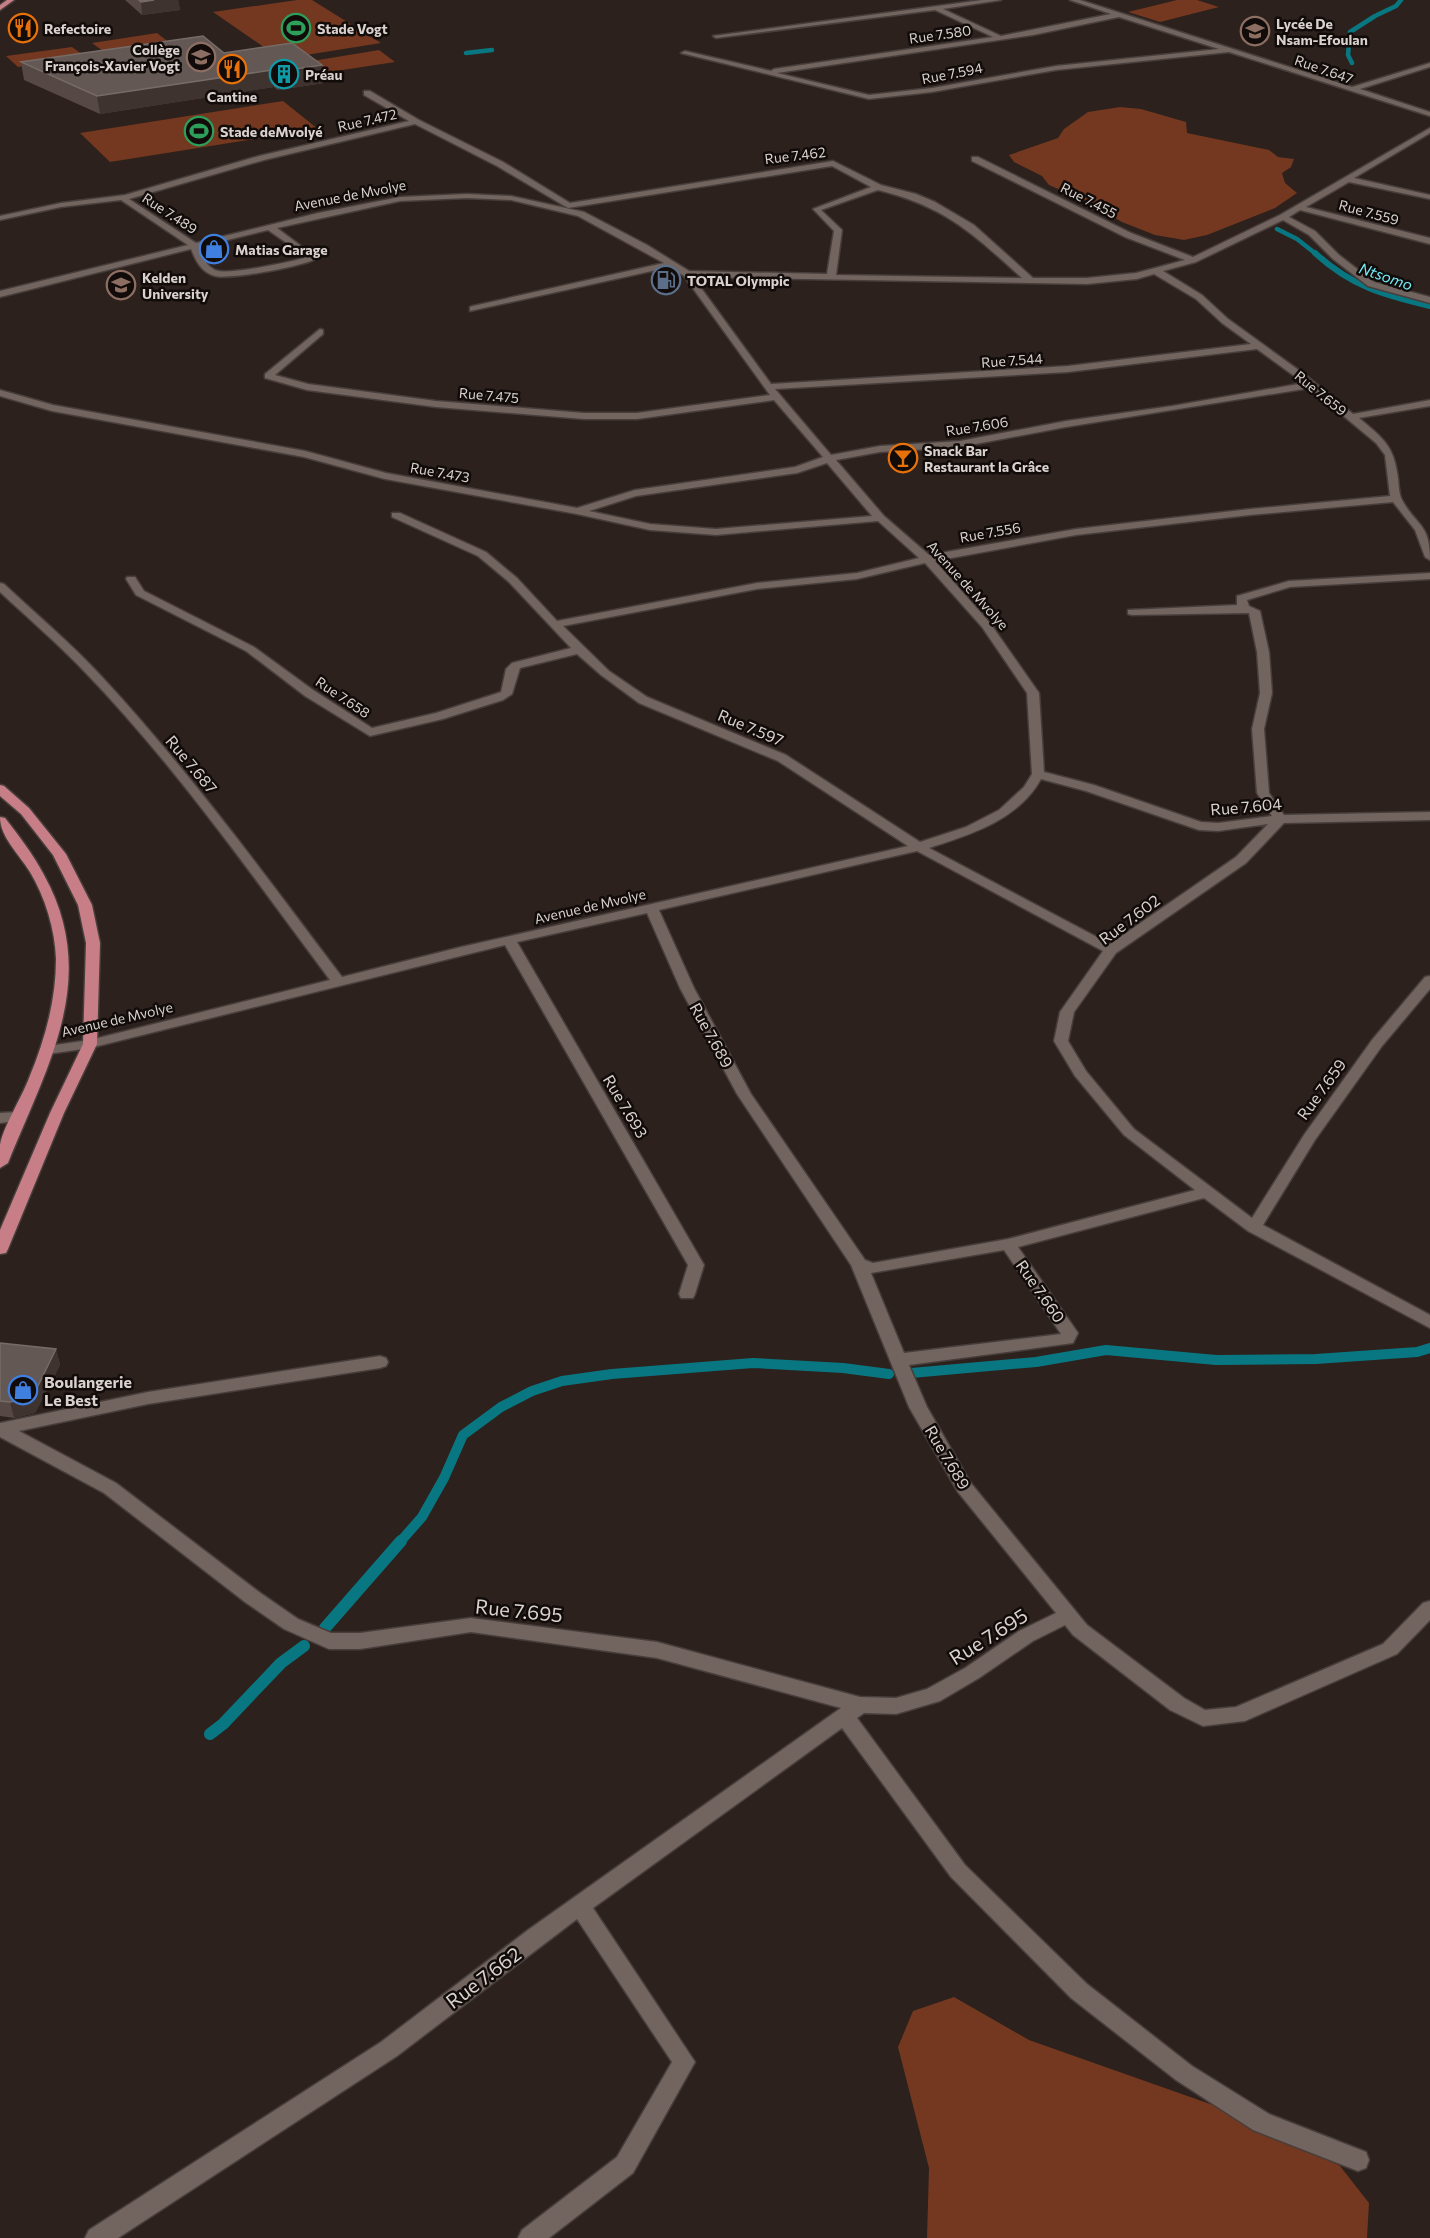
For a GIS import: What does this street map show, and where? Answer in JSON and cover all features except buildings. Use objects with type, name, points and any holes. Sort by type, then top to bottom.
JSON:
[{"type":"main road","points":[[0,8],[11,0]]},
{"type":"main road","points":[[0,789],[25,811],[68,869],[85,904],[93,943],[90,1044],[57,1113],[0,1249]]},
{"type":"main road","points":[[0,821],[30,858],[44,882],[56,913],[63,947],[62,985],[57,1019],[48,1050],[0,1163]]},
{"type":"street","points":[[716,36],[998,0]]},
{"type":"street","name":"Rue 7.647","points":[[1073,0],[1430,114]]},
{"type":"street","points":[[938,8],[1001,38]]},
{"type":"street","name":"Rue 7.580","points":[[766,73],[1050,30],[1118,15]]},
{"type":"street","name":"Rue 7.594","points":[[684,53],[869,97],[932,90],[1056,68],[1228,50]]},
{"type":"street","points":[[1350,90],[1430,65]]},
{"type":"street","points":[[367,93],[416,122]]},
{"type":"street","name":"Rue 7.472","points":[[0,218],[61,205],[126,197],[262,158],[416,122],[500,164],[581,214]]},
{"type":"street","points":[[687,274],[1029,280],[1114,279],[1156,272],[1193,261],[1283,217],[1430,130]]},
{"type":"street","name":"Rue 7.455","points":[[975,159],[1128,235],[1193,261]]},
{"type":"street","name":"Rue 7.462","points":[[568,206],[833,163],[878,187],[913,195],[962,221],[1029,280]]},
{"type":"street","points":[[1348,179],[1430,197]]},
{"type":"street","points":[[831,277],[838,230],[817,211],[817,208],[878,187]]},
{"type":"street","name":"Avenue de Mvolye","points":[[0,294],[369,204],[437,196],[511,198],[581,214],[644,247],[687,274],[768,387],[880,518],[927,559],[986,625],[1033,693],[1038,774],[1025,797],[987,821],[958,834],[919,847],[509,940],[90,1044],[48,1050]]},
{"type":"street","name":"Rue 7.489","points":[[126,197],[125,200],[194,245],[201,264],[217,274],[289,266],[313,258],[270,227]]},
{"type":"street","name":"Rue 7.559","points":[[1301,207],[1430,241]]},
{"type":"street","points":[[1283,217],[1312,234],[1335,257],[1371,284],[1430,300]]},
{"type":"street","points":[[473,309],[671,264]]},
{"type":"street","name":"Rue 7.659","points":[[1156,272],[1199,297],[1257,346],[1312,385],[1380,441],[1390,455],[1396,499]]},
{"type":"street","name":"Rue 7.475","points":[[320,332],[268,376],[308,387],[413,401],[584,416],[637,416],[778,397]]},
{"type":"street","name":"Rue 7.544","points":[[768,387],[1068,369],[1257,346]]},
{"type":"street","name":"Rue 7.606","points":[[577,511],[635,493],[797,470],[831,458],[880,449],[960,444],[1066,424],[1312,385]]},
{"type":"street","name":"Rue 7.473","points":[[0,393],[52,408],[305,454],[385,476],[577,511],[650,527],[716,532],[880,518]]},
{"type":"street","points":[[1350,417],[1430,403]]},
{"type":"street","points":[[1396,499],[1425,529],[1430,557]]},
{"type":"street","name":"Rue 7.556","points":[[557,624],[758,586],[857,576],[927,559],[1076,532],[1250,512],[1396,499]]},
{"type":"street","name":"Rue 7.597","points":[[396,515],[482,555],[513,580],[605,674],[643,700],[667,712],[737,737],[782,758],[937,859],[1111,950]]},
{"type":"street","points":[[1244,608],[1241,598],[1289,584],[1430,576]]},
{"type":"street","name":"Rue 7.658","points":[[131,579],[140,593],[250,649],[309,693],[370,732],[439,716],[499,697],[506,694],[512,669],[516,665],[579,650]]},
{"type":"street","name":"Rue 7.687","points":[[0,586],[98,678],[131,716],[229,835],[338,981]]},
{"type":"street","points":[[1131,612],[1244,608],[1254,611],[1263,652],[1266,693],[1258,729],[1263,794],[1280,819]]},
{"type":"street","name":"Rue 7.604","points":[[1038,774],[1090,788],[1199,826],[1218,827],[1280,819],[1430,816]]},
{"type":"street","name":"Rue 7.602","points":[[1280,819],[1241,860],[1111,950],[1068,1012],[1061,1041],[1080,1073],[1129,1132],[1207,1192],[1254,1227],[1427,1317]]},
{"type":"street","name":"Rue 7.689","points":[[651,908],[687,988],[744,1094],[859,1264],[918,1407],[964,1487],[1080,1630],[1177,1704],[1203,1718],[1238,1715],[1390,1649],[1430,1608]]},
{"type":"street","name":"Rue 7.693","points":[[509,940],[549,1014],[671,1217],[696,1265],[687,1294]]},
{"type":"street","name":"Rue 7.659","points":[[1254,1227],[1316,1128],[1377,1043],[1430,980]]},
{"type":"street","points":[[0,1118],[18,1117]]},
{"type":"street","name":"Rue 7.660","points":[[899,1360],[1067,1339],[1070,1333],[1008,1244],[1207,1192]]},
{"type":"street","points":[[859,1264],[873,1268],[1008,1244]]},
{"type":"street","points":[[0,1430],[148,1398],[380,1362]]},
{"type":"street","name":"Rue 7.695","points":[[0,1430],[110,1488],[252,1597],[291,1624],[329,1641],[360,1641],[418,1631],[471,1626],[541,1634],[657,1650],[852,1710],[896,1706],[933,1695],[1026,1636],[1067,1616]]},
{"type":"street","points":[[852,1710],[958,1871],[1079,1991],[1184,2073],[1261,2122],[1358,2160]]},
{"type":"street","name":"Rue 7.662","points":[[97,2238],[389,2049],[579,1905],[852,1710]]},
{"type":"street","points":[[530,2238],[625,2165],[684,2062],[579,1905]]},
{"type":"shaded area","name":"Stade Vogt","points":[[297,0],[312,0],[381,43],[281,59],[213,12]]},
{"type":"shaded area","points":[[1177,0],[1197,0],[1219,7],[1160,22],[1128,12]]},
{"type":"shaded area","points":[[157,33],[171,44],[107,54],[92,43]]},
{"type":"shaded area","points":[[72,47],[86,57],[18,67],[6,56]]},
{"type":"shaded area","points":[[379,50],[395,62],[323,73],[306,62]]},
{"type":"shaded area","name":"Stade deMvolyé","points":[[283,101],[318,129],[110,162],[80,133]]},
{"type":"shaded area","points":[[1120,107],[1141,109],[1186,122],[1187,133],[1269,150],[1278,157],[1294,159],[1291,167],[1282,173],[1285,183],[1297,193],[1275,208],[1207,235],[1184,240],[1155,235],[1122,222],[1084,200],[1049,185],[1042,176],[1014,162],[1009,155],[1058,138],[1064,129],[1088,112]]},
{"type":"shaded area","points":[[954,1997],[1029,2040],[1261,2122],[1340,2166],[1369,2203],[1367,2238],[927,2238],[929,2168],[898,2047],[913,2011]]},
{"type":"waterway","points":[[1377,15],[1396,6],[1401,0]]},
{"type":"waterway","points":[[1352,63],[1348,55],[1350,32],[1375,16]]},
{"type":"waterway","points":[[466,53],[492,50]]},
{"type":"waterway","name":"Ntsomo","points":[[1277,229],[1297,239],[1316,254]]},
{"type":"waterway","name":"Ntsomo","points":[[1315,253],[1342,274],[1368,288],[1430,306]]},
{"type":"waterway","points":[[900,1374],[1036,1362],[1106,1350],[1216,1360],[1316,1359],[1417,1352],[1430,1348]]},
{"type":"waterway","points":[[400,1542],[422,1517],[444,1478],[463,1435],[501,1407],[532,1391],[562,1381],[612,1374],[753,1363],[843,1368],[889,1374]]},
{"type":"waterway","points":[[325,1628],[401,1541]]},
{"type":"waterway","points":[[210,1734],[223,1724],[281,1663],[304,1646]]},
{"type":"place","name":"Refectoire","points":[[23,28]]},
{"type":"place","name":"Stade Vogt","points":[[296,28]]},
{"type":"place","name":"Lycée De Nsam-Efoulan","points":[[1255,31]]},
{"type":"place","name":"Collège François-Xavier Vogt","points":[[201,57]]},
{"type":"place","name":"Cantine","points":[[232,69]]},
{"type":"place","name":"Préau","points":[[284,74]]},
{"type":"place","name":"Stade deMvolyé","points":[[199,131]]},
{"type":"place","name":"Matias Garage","points":[[214,249]]},
{"type":"place","name":"TOTAL Olympic","points":[[666,280]]},
{"type":"place","name":"Kelden University","points":[[121,285]]},
{"type":"place","name":"Snack Bar Restaurant la Grâce","points":[[903,458]]},
{"type":"place","name":"Boulangerie Le Best","points":[[23,1390]]}]
